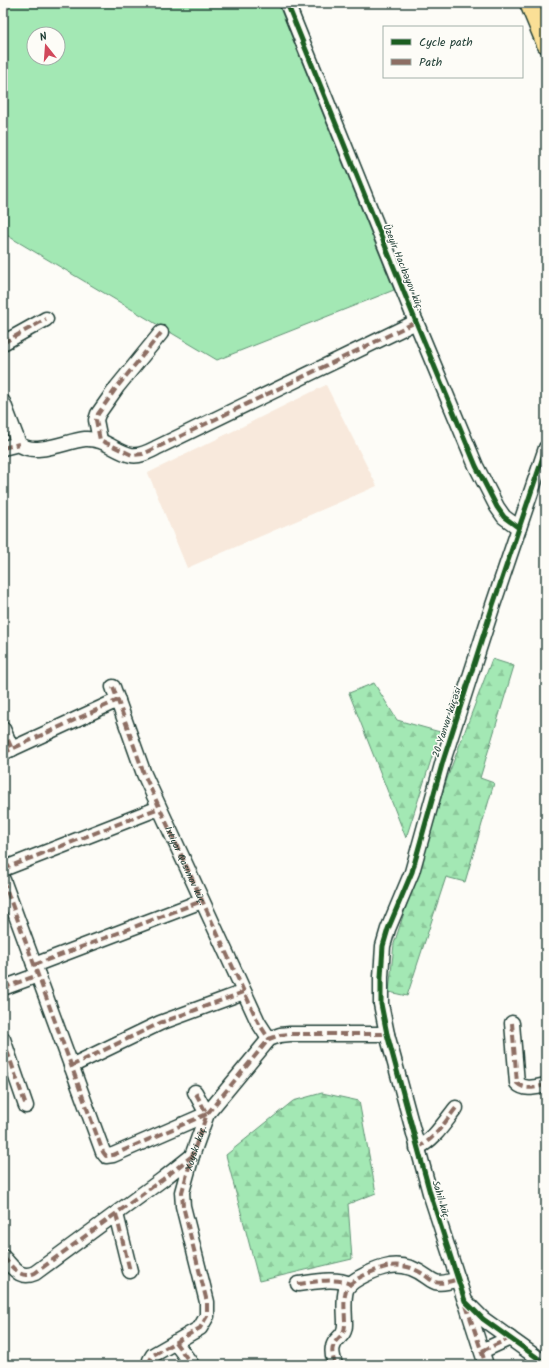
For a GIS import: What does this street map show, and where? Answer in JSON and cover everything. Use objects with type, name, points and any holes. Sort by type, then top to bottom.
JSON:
[{"type":"main road","points":[[529,3],[546,44]]},
{"type":"street","name":"Üzeyir Hacıbəyov küç.","points":[[287,3],[416,322],[492,499],[504,517],[519,528]]},
{"type":"street","points":[[3,343],[46,319]]},
{"type":"street","points":[[3,402],[19,444],[25,448],[34,449],[58,446],[85,439],[100,440],[132,455],[143,454],[416,322]]},
{"type":"street","points":[[100,440],[96,420],[98,414],[117,387],[161,333]]},
{"type":"street","points":[[3,448],[19,444]]},
{"type":"street","name":"20 Yanvar küçəsi","points":[[381,1004],[381,969],[383,946],[388,929],[412,872],[443,761],[546,448]]},
{"type":"street","name":"İxtiyar Qasımov küç.","points":[[113,687],[137,756],[159,808],[258,1022],[269,1039]]},
{"type":"street","points":[[3,729],[7,751],[118,700]]},
{"type":"street","points":[[3,869],[159,808]]},
{"type":"street","points":[[3,880],[103,1152],[106,1156],[140,1144],[207,1114],[195,1092]]},
{"type":"street","points":[[3,988],[36,970],[202,901]]},
{"type":"street","points":[[71,1066],[160,1023],[244,992]]},
{"type":"street","name":"Sahil küç.","points":[[381,1004],[387,1034],[430,1193],[486,1365]]},
{"type":"street","points":[[512,1023],[517,1083],[520,1086],[527,1088],[546,1085]]},
{"type":"street","points":[[269,1039],[290,1034],[387,1034]]},
{"type":"street","points":[[3,1039],[26,1106]]},
{"type":"street","name":"Xoyski küç.","points":[[150,1365],[150,1360],[153,1354],[200,1328],[207,1316],[207,1302],[182,1199],[182,1192],[192,1156],[207,1114],[269,1039]]},
{"type":"street","points":[[417,1148],[427,1143],[434,1136],[456,1108]]},
{"type":"street","points":[[3,1256],[20,1275],[28,1276],[35,1273],[192,1156]]},
{"type":"street","points":[[116,1214],[130,1271]]},
{"type":"street","points":[[335,1365],[332,1349],[334,1343],[342,1335],[345,1326],[344,1310],[346,1290],[354,1280],[376,1270],[390,1266],[411,1268],[436,1283],[444,1283],[458,1279]]},
{"type":"street","points":[[298,1284],[335,1280],[344,1281],[350,1284]]},
{"type":"street","name":"Sahil küç.","points":[[465,1301],[483,1319],[546,1364]]},
{"type":"street","points":[[482,1351],[510,1338]]},
{"type":"street","points":[[175,1342],[192,1365]]},
{"type":"shaded area","points":[[326,385],[377,486],[187,568],[148,473]]},
{"type":"green space","points":[[3,3],[278,3],[394,290],[217,360],[3,233]]},
{"type":"green space","points":[[492,659],[514,666],[480,778],[494,783],[465,882],[446,877],[407,996],[389,992],[394,944],[448,776]]},
{"type":"green space","points":[[374,683],[397,720],[440,732],[406,838],[349,693]]},
{"type":"green space","points":[[322,1093],[359,1101],[376,1193],[348,1204],[352,1259],[259,1281],[226,1155],[293,1101]]},
{"type":"marked path","points":[[3,343],[46,319]]},
{"type":"marked path","points":[[161,333],[117,387],[98,414],[96,420],[100,440],[132,455],[143,454],[158,447],[416,322]]},
{"type":"marked path","points":[[3,448],[19,444]]},
{"type":"marked path","points":[[113,687],[144,774],[258,1022],[269,1039]]},
{"type":"marked path","points":[[3,753],[118,700]]},
{"type":"marked path","points":[[3,729],[12,749]]},
{"type":"marked path","points":[[3,869],[159,808]]},
{"type":"marked path","points":[[3,880],[103,1152],[106,1156],[113,1155],[207,1114],[195,1092]]},
{"type":"marked path","points":[[34,965],[202,901]]},
{"type":"marked path","points":[[3,988],[38,975]]},
{"type":"marked path","points":[[71,1066],[160,1023],[244,992]]},
{"type":"marked path","points":[[512,1023],[517,1083],[527,1088],[546,1085]]},
{"type":"marked path","points":[[150,1365],[150,1360],[153,1355],[200,1328],[207,1316],[207,1302],[183,1206],[182,1192],[192,1156],[207,1114],[269,1039],[280,1035],[290,1034],[387,1034]]},
{"type":"marked path","points":[[3,1039],[26,1106]]},
{"type":"marked path","points":[[417,1148],[434,1135],[456,1108]]},
{"type":"marked path","points":[[3,1257],[20,1274],[29,1275],[35,1273],[192,1156]]},
{"type":"marked path","points":[[116,1214],[130,1271]]},
{"type":"marked path","points":[[335,1365],[332,1349],[345,1329],[345,1294],[346,1290],[353,1282],[372,1272],[390,1266],[404,1266],[411,1268],[419,1271],[432,1281],[441,1283],[458,1279]]},
{"type":"marked path","points":[[298,1284],[331,1280],[350,1284]]},
{"type":"marked path","points":[[466,1305],[486,1365]]},
{"type":"marked path","points":[[482,1351],[510,1338]]},
{"type":"marked path","points":[[175,1342],[192,1365]]},
{"type":"cycle path","points":[[287,3],[476,466],[497,507],[504,517],[519,528]]},
{"type":"cycle path","points":[[546,448],[493,605],[443,761],[412,872],[388,929],[383,946],[381,977],[381,1004],[387,1034],[430,1193],[465,1301],[483,1319],[546,1364]]}]
